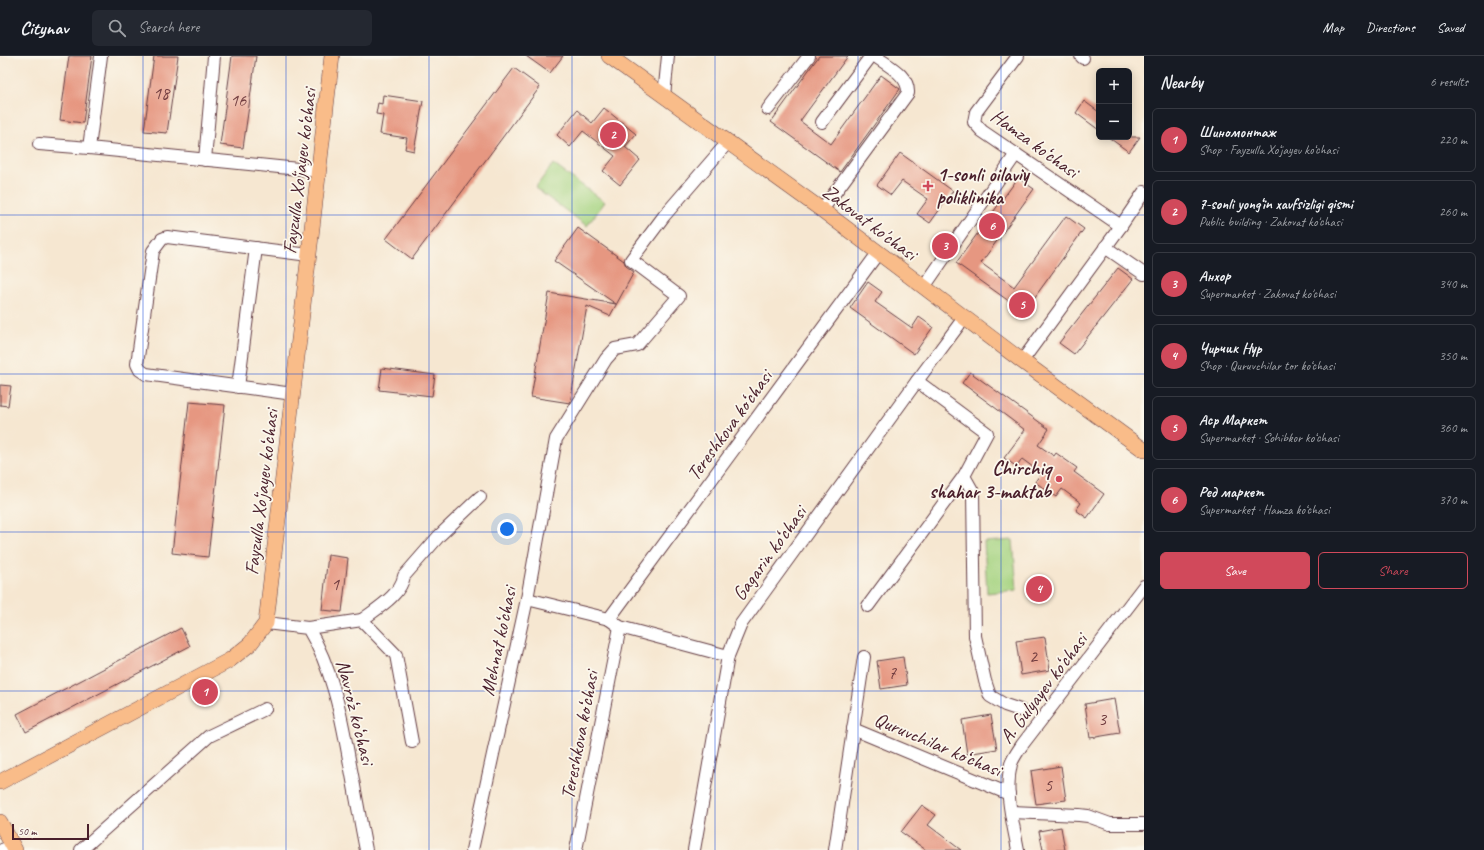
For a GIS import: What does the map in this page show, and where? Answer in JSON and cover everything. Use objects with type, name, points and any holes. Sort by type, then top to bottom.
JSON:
[{"type":"main road","name":"Fayzulla Xo‘jayev ko‘chasi","points":[[266,623],[332,56]]},
{"type":"main road","name":"Zakovat ko'chasi","points":[[610,56],[822,210],[964,318],[1144,450]]},
{"type":"main road","points":[[0,782],[230,660],[250,644],[266,623]]},
{"type":"main road","points":[[0,822],[10,849]]},
{"type":"street","points":[[88,148],[101,56]]},
{"type":"street","points":[[204,160],[214,56]]},
{"type":"street","points":[[664,96],[668,56]]},
{"type":"street","points":[[768,109],[809,56]]},
{"type":"street","points":[[822,122],[871,56]]},
{"type":"street","points":[[822,210],[908,93],[908,86],[902,76],[875,56]]},
{"type":"street","name":"Hamza ko‘chasi","points":[[1018,56],[976,112],[974,122],[982,131],[1121,226]]},
{"type":"street","name":"Mehnat ko‘chasi","points":[[472,850],[527,599],[556,439],[606,359],[615,349],[637,345],[679,296],[631,260],[664,216],[728,142]]},
{"type":"street","points":[[39,144],[318,171]]},
{"type":"street","points":[[924,287],[1016,154]]},
{"type":"street","points":[[1022,361],[1121,226],[1144,192]]},
{"type":"street","points":[[293,394],[146,374],[140,370],[137,364],[153,251],[162,239],[167,237],[309,255]]},
{"type":"street","points":[[1105,247],[1144,274]]},
{"type":"street","points":[[238,387],[256,248]]},
{"type":"street","name":"Tereshkova ko‘chasi","points":[[609,619],[878,253]]},
{"type":"street","name":"Gagarin ko‘chasi","points":[[694,850],[728,656],[742,624],[964,318]]},
{"type":"street","points":[[868,606],[964,476],[987,433],[917,381]]},
{"type":"street","points":[[964,476],[973,492],[975,636],[984,681],[990,696],[1005,705],[1020,710]]},
{"type":"street","points":[[266,623],[308,628],[362,620],[390,599],[403,582],[404,576],[439,536],[480,496]]},
{"type":"street","name":"A. Gulyayev ko‘chasi","points":[[1018,850],[1008,782],[1011,763],[1022,745],[1144,586]]},
{"type":"street","points":[[527,599],[609,619],[620,627],[728,656]]},
{"type":"street","points":[[362,620],[396,655],[412,742]]},
{"type":"street","name":"Tereshkova ko‘chasi","points":[[576,850],[620,627]]},
{"type":"street","name":"Navro‘z ko‘chasi","points":[[308,628],[319,646],[330,677],[343,727],[366,850]]},
{"type":"street","name":"Quruvchilar ko‘chasi","points":[[835,850],[864,656]]},
{"type":"street","points":[[81,850],[209,736],[265,709]]},
{"type":"street","name":"Quruvchilar ko‘chasi","points":[[853,729],[1009,794]]},
{"type":"street","points":[[1012,812],[1088,816],[1110,824],[1144,824]]},
{"type":"green space","points":[[553,164],[605,202],[587,226],[535,188]]},
{"type":"green space","points":[[1013,540],[1017,590],[987,593],[984,542]]},
{"type":"building","points":[[69,56],[92,56],[83,123],[60,120]]},
{"type":"building","points":[[154,56],[178,56],[167,133],[144,131]]},
{"type":"building","points":[[232,56],[256,56],[243,148],[220,145]]},
{"type":"building","points":[[526,56],[563,56],[550,73]]},
{"type":"building","points":[[819,56],[848,56],[800,121],[831,144],[881,75],[900,89],[840,172],[771,122]]},
{"type":"building","points":[[514,68],[540,87],[412,259],[386,239]]},
{"type":"building","points":[[383,95],[423,101],[414,151],[405,149],[407,138],[380,134],[383,115],[376,114],[378,103],[382,104]]},
{"type":"building","points":[[1084,101],[1096,110],[1096,128],[1076,113]]},
{"type":"building","points":[[604,108],[636,134],[625,147],[640,160],[620,185],[603,171],[615,156],[583,131],[570,147],[557,135],[577,110],[592,123]]},
{"type":"building","points":[[1132,137],[1140,137],[1129,152],[1112,140],[1132,140]]},
{"type":"building","points":[[900,153],[953,191],[930,223],[917,214],[928,199],[902,181],[891,195],[877,185]]},
{"type":"building","points":[[1018,178],[1034,189],[981,263],[1014,287],[1066,216],[1084,229],[1024,312],[956,263]]},
{"type":"building","points":[[578,228],[624,261],[626,266],[634,272],[610,316],[587,306],[570,403],[531,397],[549,293],[616,304],[554,261]]},
{"type":"building","points":[[1118,268],[1133,279],[1074,354],[1059,343]]},
{"type":"building","points":[[868,282],[882,292],[875,302],[912,328],[919,317],[933,327],[914,354],[850,308]]},
{"type":"building","points":[[382,368],[435,375],[432,396],[379,390]]},
{"type":"building","points":[[970,372],[1049,429],[1038,445],[1054,456],[1056,453],[1077,468],[1074,472],[1104,494],[1087,518],[1076,510],[1081,503],[1062,489],[1056,497],[1035,482],[1041,473],[1022,459],[1017,467],[1004,458],[1025,430],[962,383]]},
{"type":"building","points":[[0,385],[11,386],[8,406],[0,405]]},
{"type":"building","points":[[189,402],[225,405],[208,557],[172,553]]},
{"type":"building","points":[[328,555],[348,558],[342,612],[322,610]]},
{"type":"building","points":[[181,628],[190,646],[26,732],[17,714]]},
{"type":"building","points":[[1045,637],[1050,670],[1021,675],[1016,641]]},
{"type":"building","points":[[903,657],[907,685],[881,689],[877,661]]},
{"type":"building","points":[[1114,699],[1120,733],[1090,738],[1085,704]]},
{"type":"building","points":[[991,715],[997,749],[967,754],[962,720]]},
{"type":"building","points":[[1061,766],[1066,800],[1036,804],[1031,771]]},
{"type":"building","points":[[922,805],[936,815],[928,825],[961,850],[926,850],[901,832]]},
{"type":"building","points":[[1061,827],[1065,850],[1043,850],[1039,831]]},
{"type":"place","name":"7-sonli yong‘in xavfsizligi qismi","points":[[613,135]]},
{"type":"place","name":"1-sonli oilaviy poliklinika","points":[[928,186]]},
{"type":"place","name":"Ред маркет","points":[[992,226]]},
{"type":"place","name":"Анхор","points":[[945,246]]},
{"type":"place","name":"Аср Маркет","points":[[1022,305]]},
{"type":"place","name":"Chirchiq shahar 3-maktab","points":[[1059,479]]},
{"type":"place","name":"Чирчик Нур","points":[[1039,589]]},
{"type":"place","name":"Шиномонтаж","points":[[205,692]]}]
